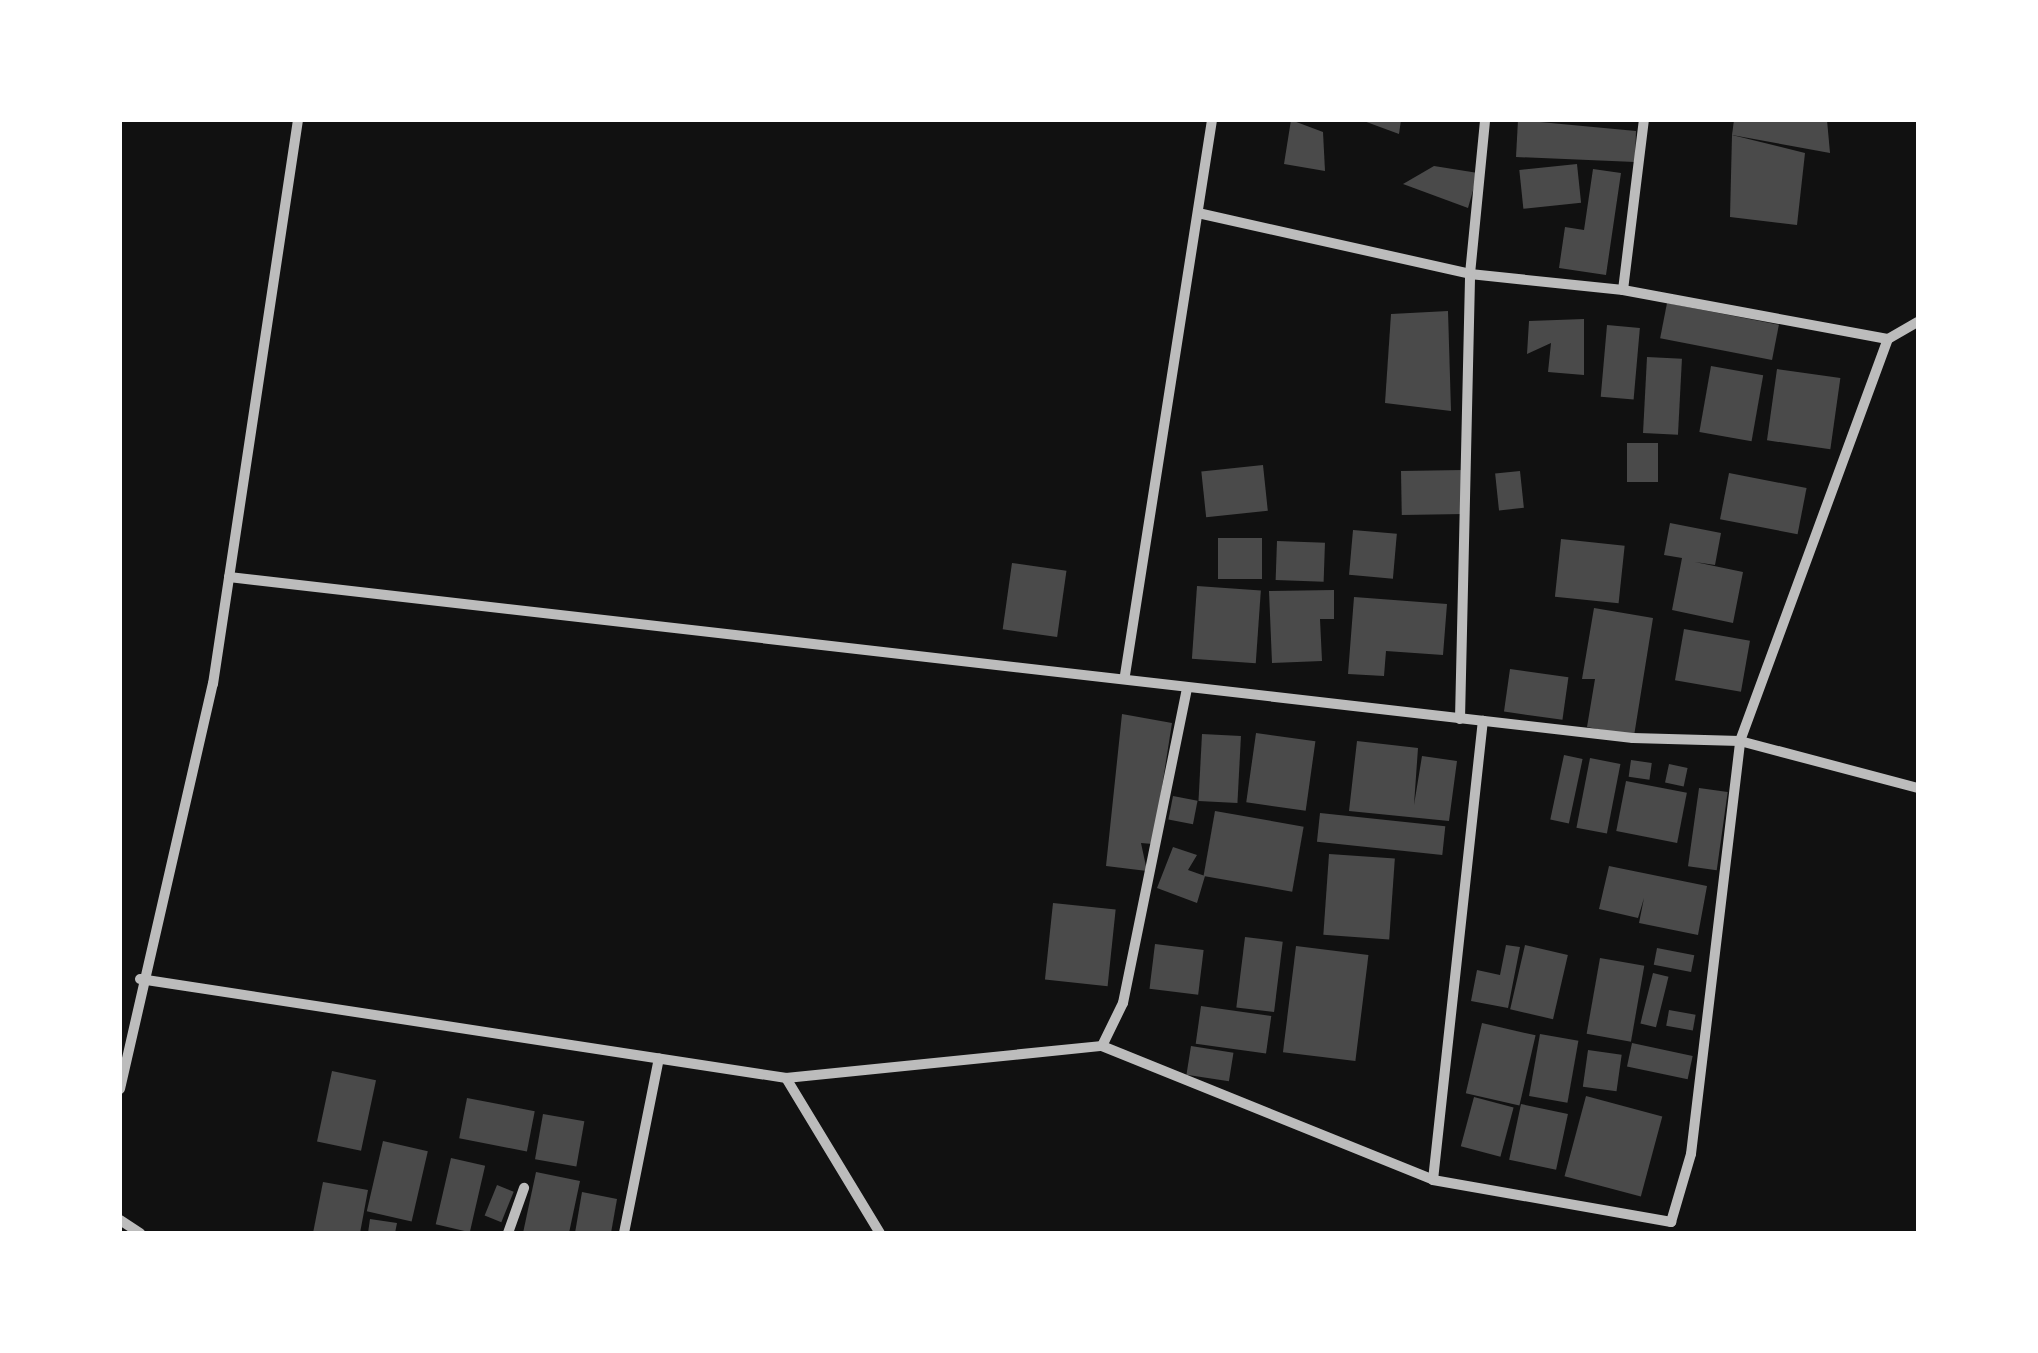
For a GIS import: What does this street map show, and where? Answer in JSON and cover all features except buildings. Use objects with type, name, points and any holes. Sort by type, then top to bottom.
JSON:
[{"type":"street","points":[[120,1089],[140,979],[213,684],[298,120]]},
{"type":"street","points":[[1125,675],[1212,120]]},
{"type":"street","points":[[1460,719],[1471,529],[1470,274],[1485,120]]},
{"type":"street","points":[[1623,290],[1644,120]]},
{"type":"street","points":[[1198,213],[1470,274],[1623,290],[1888,339],[1918,322]]},
{"type":"street","points":[[140,979],[786,1078],[1102,1046],[1433,1180],[1671,1222],[1692,1154],[1740,741],[1888,339]]},
{"type":"street","points":[[229,578],[1125,675],[1186,689],[1460,719],[1740,741],[1918,788]]},
{"type":"street","points":[[1102,1046],[1123,1004],[1186,689]]},
{"type":"street","points":[[1433,1180],[1483,721]]},
{"type":"street","points":[[624,1233],[659,1058]]},
{"type":"street","points":[[786,1078],[880,1233]]},
{"type":"street","points":[[508,1233],[524,1188]]},
{"type":"street","points":[[120,1220],[140,1233]]}]
